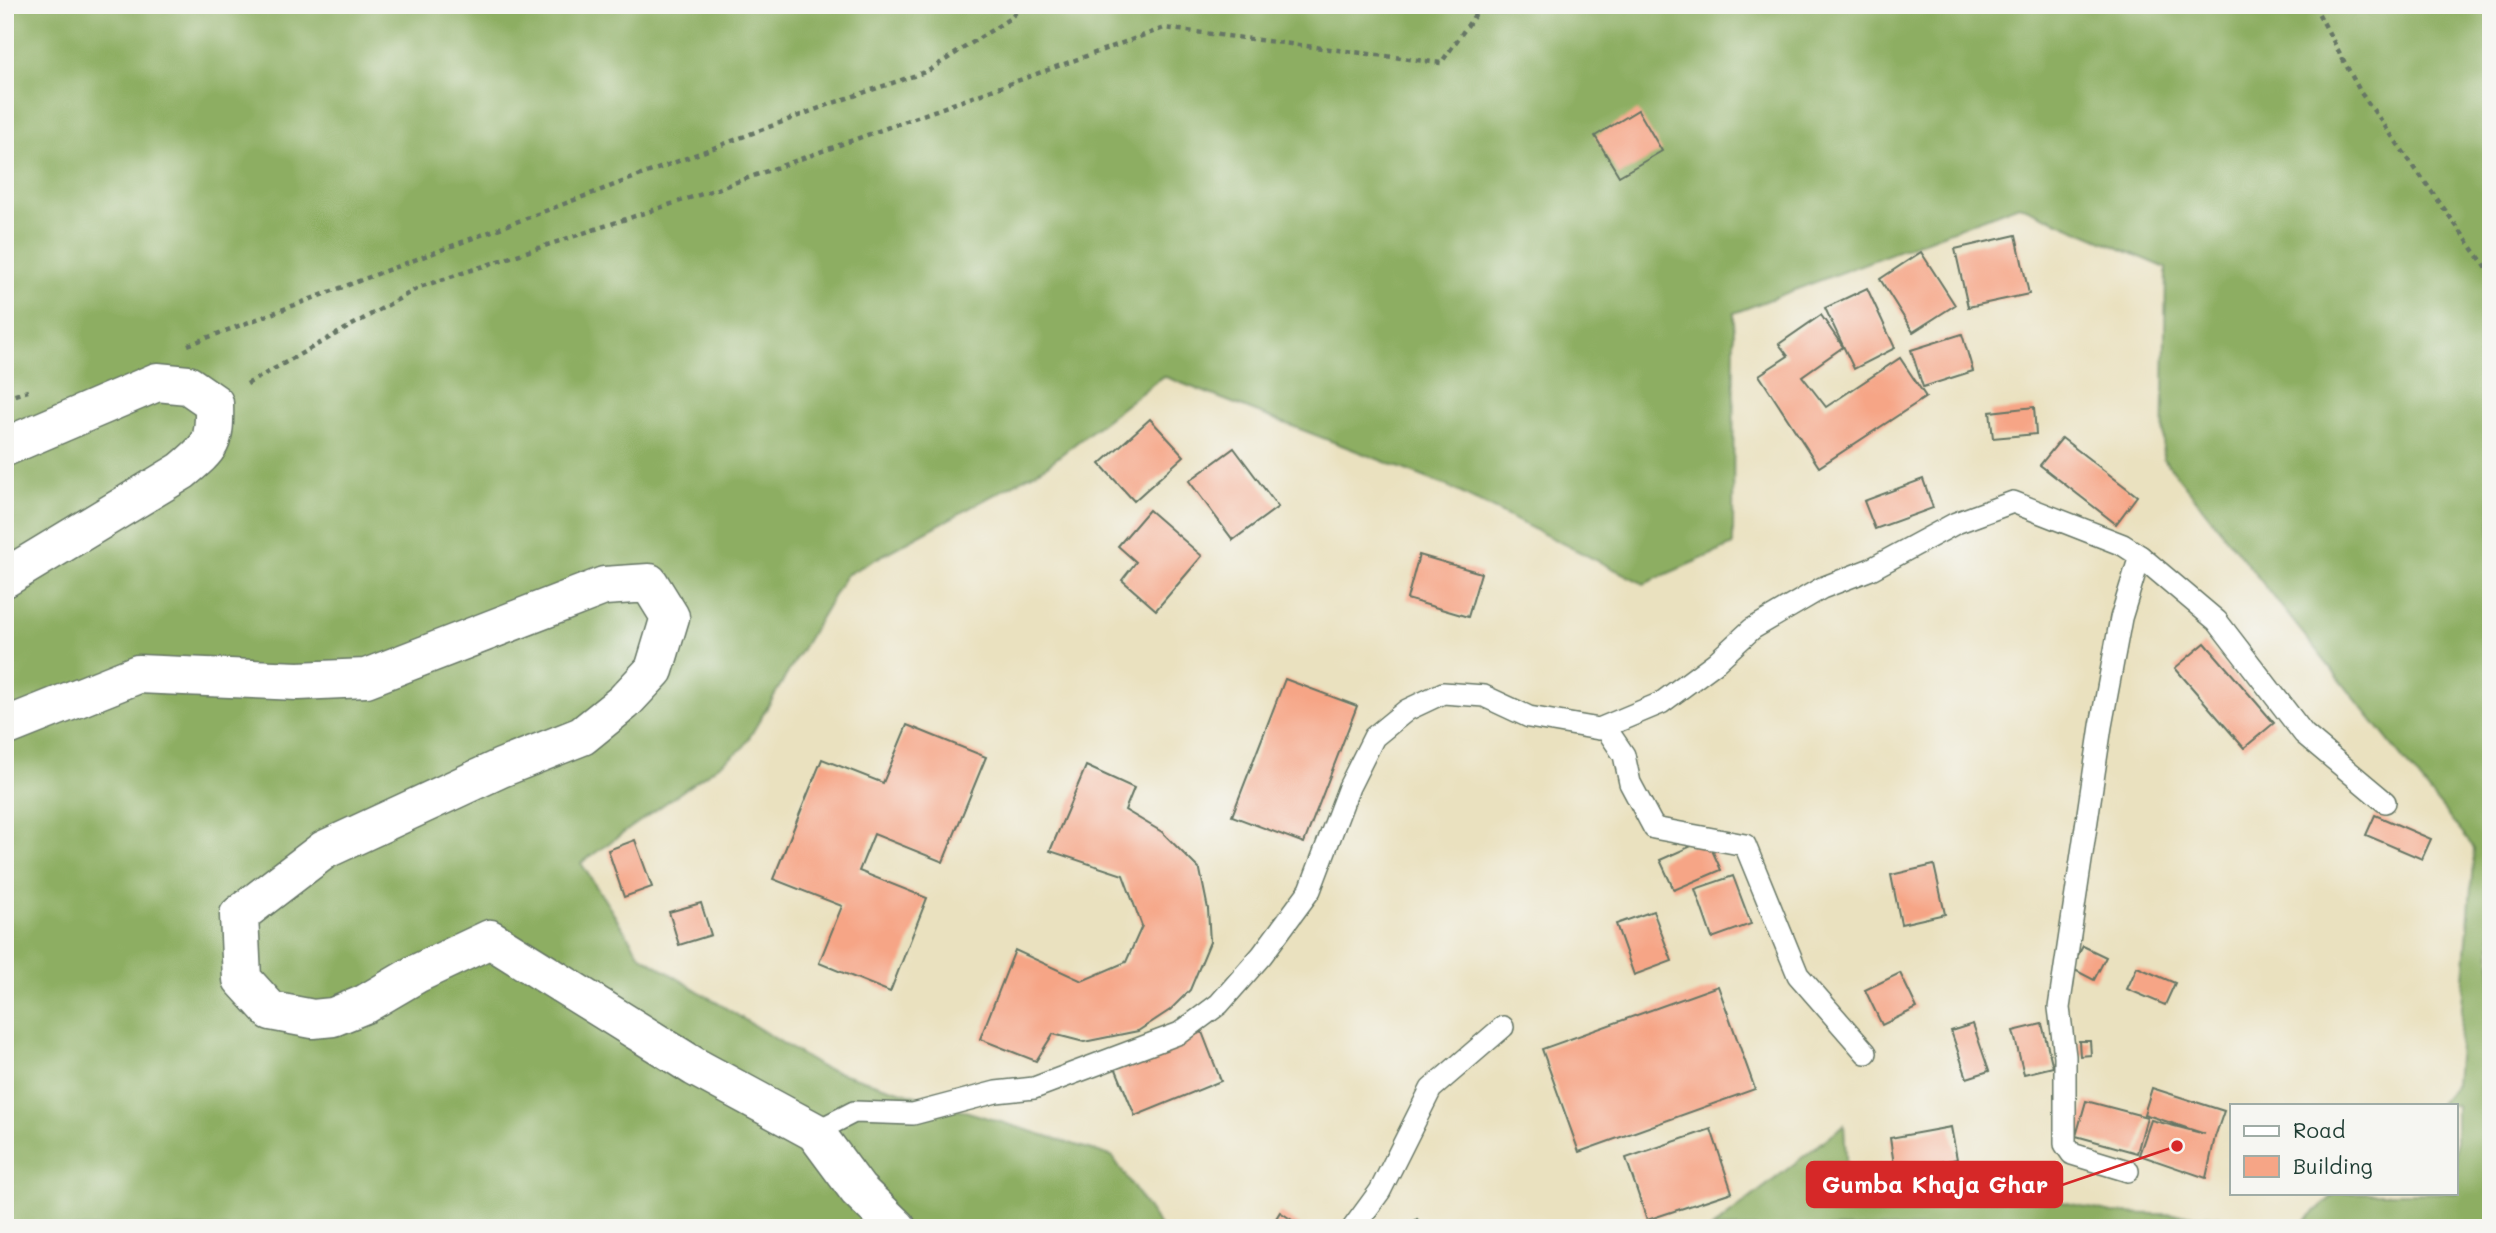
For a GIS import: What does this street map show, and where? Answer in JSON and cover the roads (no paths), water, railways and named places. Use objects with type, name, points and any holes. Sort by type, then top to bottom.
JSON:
[{"type":"street","points":[[5,447],[157,382],[188,385],[214,403],[215,432],[206,450],[182,471],[5,578]]},
{"type":"street","points":[[5,727],[138,674],[298,681],[366,678],[604,586],[649,583],[670,617],[654,670],[624,702],[582,736],[501,768],[324,850],[239,915],[243,979],[271,1011],[313,1018],[333,1017],[365,1004],[416,974],[490,939],[695,1067],[815,1132],[858,1190],[897,1228]]},
{"type":"street","points":[[858,1190],[871,1228]]},
{"type":"lane","points":[[815,1132],[854,1112],[913,1114],[996,1092],[1034,1088],[1180,1033],[1219,1004],[1262,955],[1310,890],[1349,787],[1374,737],[1407,710],[1443,693],[1485,696],[1529,717],[1600,729],[1661,703],[1715,663],[1752,629],[1822,588],[1871,569],[1956,523],[2013,502],[2123,545],[2140,556],[2217,621],[2304,734],[2385,802]]},
{"type":"lane","points":[[2128,1171],[2072,1154],[2065,1144],[2065,1056],[2059,1008],[2101,726],[2121,618],[2140,556]]},
{"type":"lane","points":[[1605,727],[1624,755],[1630,783],[1654,828],[1745,845],[1798,975],[1866,1053]]},
{"type":"lane","points":[[1353,1228],[1380,1191],[1431,1089],[1503,1027]]},
{"type":"place","name":"Gumba Khaja Ghar","points":[[2177,1146]]}]
